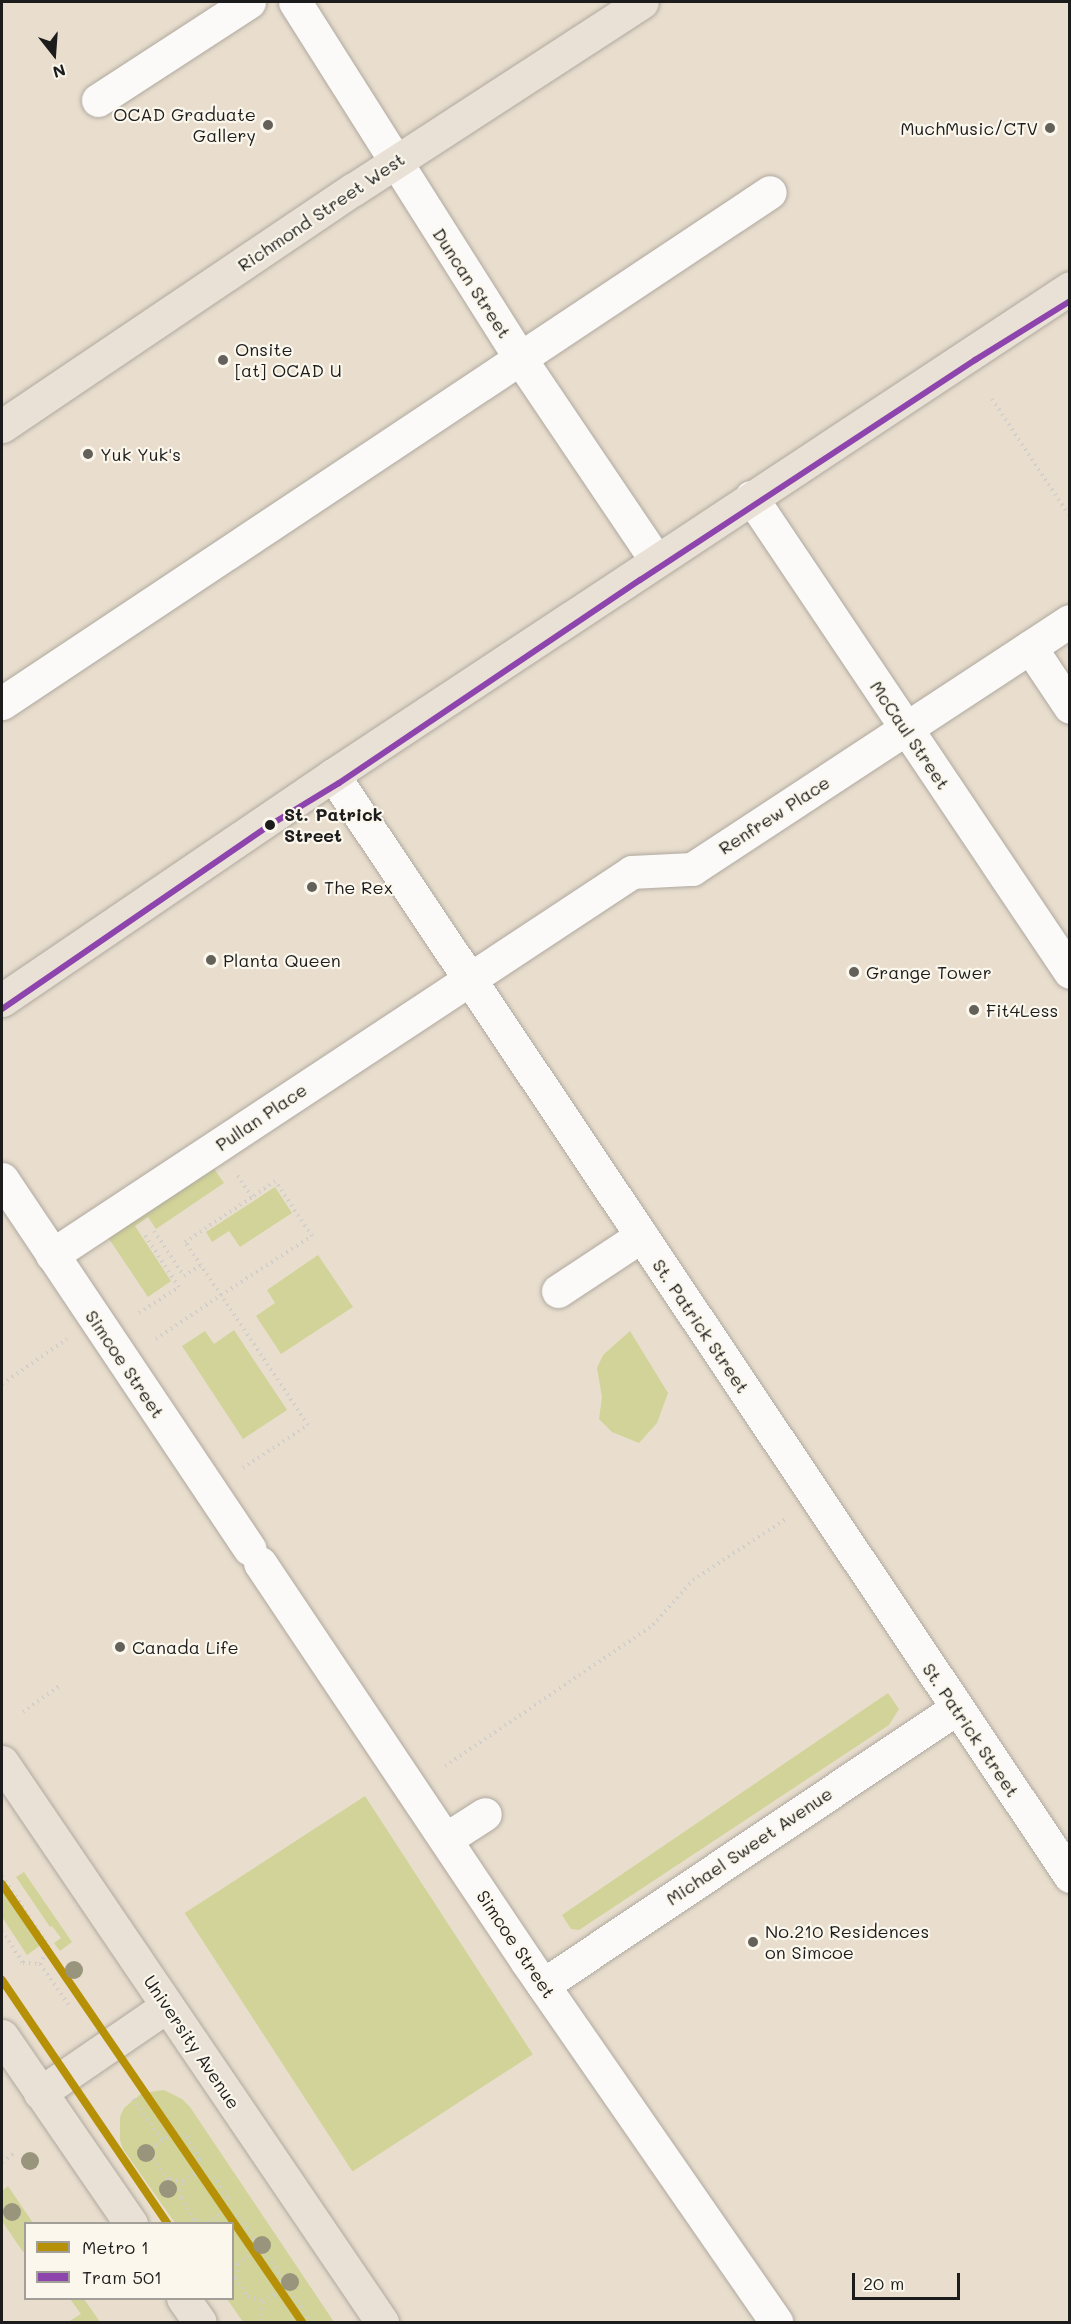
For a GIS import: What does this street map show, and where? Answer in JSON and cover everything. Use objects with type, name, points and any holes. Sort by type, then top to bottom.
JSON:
[{"type":"main road","name":"Richmond Street West","points":[[2,426],[396,162],[642,2]]},
{"type":"main road","points":[[2,1000],[333,775],[1070,288]]},
{"type":"main road","name":"University Avenue","points":[[2,1762],[382,2322]]},
{"type":"main road","points":[[40,2093],[167,2006]]},
{"type":"main road","points":[[2,2036],[130,2222]]},
{"type":"main road","points":[[184,2300],[200,2322]]},
{"type":"street","points":[[98,100],[249,2]]},
{"type":"street","name":"Duncan Street","points":[[295,2],[521,360],[656,560]]},
{"type":"street","points":[[2,703],[521,360],[770,192]]},
{"type":"street","name":"McCaul Street","points":[[751,497],[1070,972]]},
{"type":"street","name":"Renfrew Place","points":[[470,979],[632,872],[692,869],[1070,621]]},
{"type":"street","points":[[1030,647],[1070,707]]},
{"type":"street","name":"St. Patrick Street","points":[[333,775],[1070,1876]]},
{"type":"street","name":"Pullan Place","points":[[52,1255],[470,979]]},
{"type":"street","name":"Simcoe Street","points":[[2,1179],[543,1985],[776,2322]]},
{"type":"street","points":[[558,1291],[641,1236]]},
{"type":"street","name":"Michael Sweet Avenue","points":[[543,1985],[956,1708]]},
{"type":"street","points":[[446,1839],[485,1814]]},
{"type":"path","points":[[992,399],[1070,517]]},
{"type":"path","points":[[237,1175],[252,1197]]},
{"type":"path","points":[[156,1339],[221,1295],[312,1236],[275,1181],[185,1242],[201,1265],[221,1295],[308,1425],[243,1468]]},
{"type":"path","points":[[138,1226],[179,1287],[139,1313]]},
{"type":"path","points":[[153,1230],[184,1276],[201,1265]]},
{"type":"path","points":[[2,1384],[95,1319]]},
{"type":"path","points":[[445,1766],[653,1625],[693,1580],[786,1519]]},
{"type":"path","points":[[23,1712],[59,1686]]},
{"type":"path","points":[[2,1876],[49,1947],[40,1964]]},
{"type":"path","points":[[2,1931],[23,1963],[40,1964]]},
{"type":"path","points":[[40,1964],[71,2008]]},
{"type":"path","points":[[133,2098],[162,2140]]},
{"type":"path","points":[[198,2172],[200,2159],[187,2137],[171,2135],[156,2145],[152,2158],[168,2179],[183,2181],[198,2172],[214,2176],[226,2198],[224,2212],[209,2222]]},
{"type":"path","points":[[2,2162],[15,2153]]},
{"type":"path","points":[[183,2181],[181,2197],[194,2220],[203,2222]]},
{"type":"path","points":[[224,2212],[240,2218],[255,2240],[251,2254]]},
{"type":"path","points":[[263,2302],[248,2296],[235,2278],[235,2264],[251,2254],[268,2257],[280,2274],[277,2293]]},
{"type":"path","points":[[262,2322],[260,2319],[263,2302],[277,2293],[294,2296],[307,2316],[306,2322]]},
{"type":"green space","points":[[210,1163],[224,1183],[156,1229],[148,1217],[135,1226],[171,1281],[148,1297],[105,1233]]},
{"type":"green space","points":[[275,1187],[292,1213],[240,1247],[229,1231],[212,1242],[206,1232]]},
{"type":"green space","points":[[318,1255],[353,1307],[281,1354],[256,1316],[275,1303],[267,1290]]},
{"type":"green space","points":[[234,1330],[287,1410],[243,1439],[182,1346],[205,1331],[214,1344]]},
{"type":"green space","points":[[630,1331],[668,1393],[657,1423],[639,1443],[612,1432],[599,1419],[602,1397],[597,1368],[603,1355]]},
{"type":"green space","points":[[888,1693],[899,1709],[889,1725],[579,1930],[571,1929],[562,1915]]},
{"type":"green space","points":[[365,1796],[533,2054],[352,2171],[185,1913]]},
{"type":"green space","points":[[24,1872],[72,1942],[60,1951],[54,1943],[61,1938],[52,1926],[50,1927],[16,1877]]},
{"type":"green space","points":[[2,1887],[41,1945],[27,1955],[2,1917]]},
{"type":"green space","points":[[164,2090],[182,2099],[190,2107],[334,2322],[243,2322],[228,2300],[234,2300],[234,2222],[174,2222],[123,2149],[120,2140],[120,2117],[124,2108],[142,2093]]},
{"type":"green space","points":[[8,2186],[32,2222],[24,2222],[23,2252],[2,2221],[2,2191]]},
{"type":"green space","points":[[71,2300],[85,2300],[100,2322],[68,2322],[81,2314]]},
{"type":"metro line","name":"1","points":[[2,1884],[234,2222]]},
{"type":"metro line","name":"1","points":[[2,1980],[167,2222]]},
{"type":"metro line","name":"1","points":[[234,2223],[302,2322]]},
{"type":"tram line","name":"501","points":[[2,1009],[270,825],[339,783],[640,580],[975,360],[1070,301]]},
{"type":"place","name":"OCAD Graduate Gallery","points":[[268,125]]},
{"type":"place","name":"MuchMusic/CTV","points":[[1050,128]]},
{"type":"place","name":"Onsite [at] OCAD U","points":[[223,360]]},
{"type":"place","name":"Yuk Yuk's","points":[[88,454]]},
{"type":"place","name":"St. Patrick Street","points":[[270,825]]},
{"type":"place","name":"The Rex","points":[[312,887]]},
{"type":"place","name":"Planta Queen","points":[[211,960]]},
{"type":"place","name":"Grange Tower","points":[[854,972]]},
{"type":"place","name":"Fit4Less","points":[[974,1010]]},
{"type":"place","name":"Canada Life","points":[[120,1647]]},
{"type":"place","name":"No.210 Residences on Simcoe","points":[[753,1942]]}]
